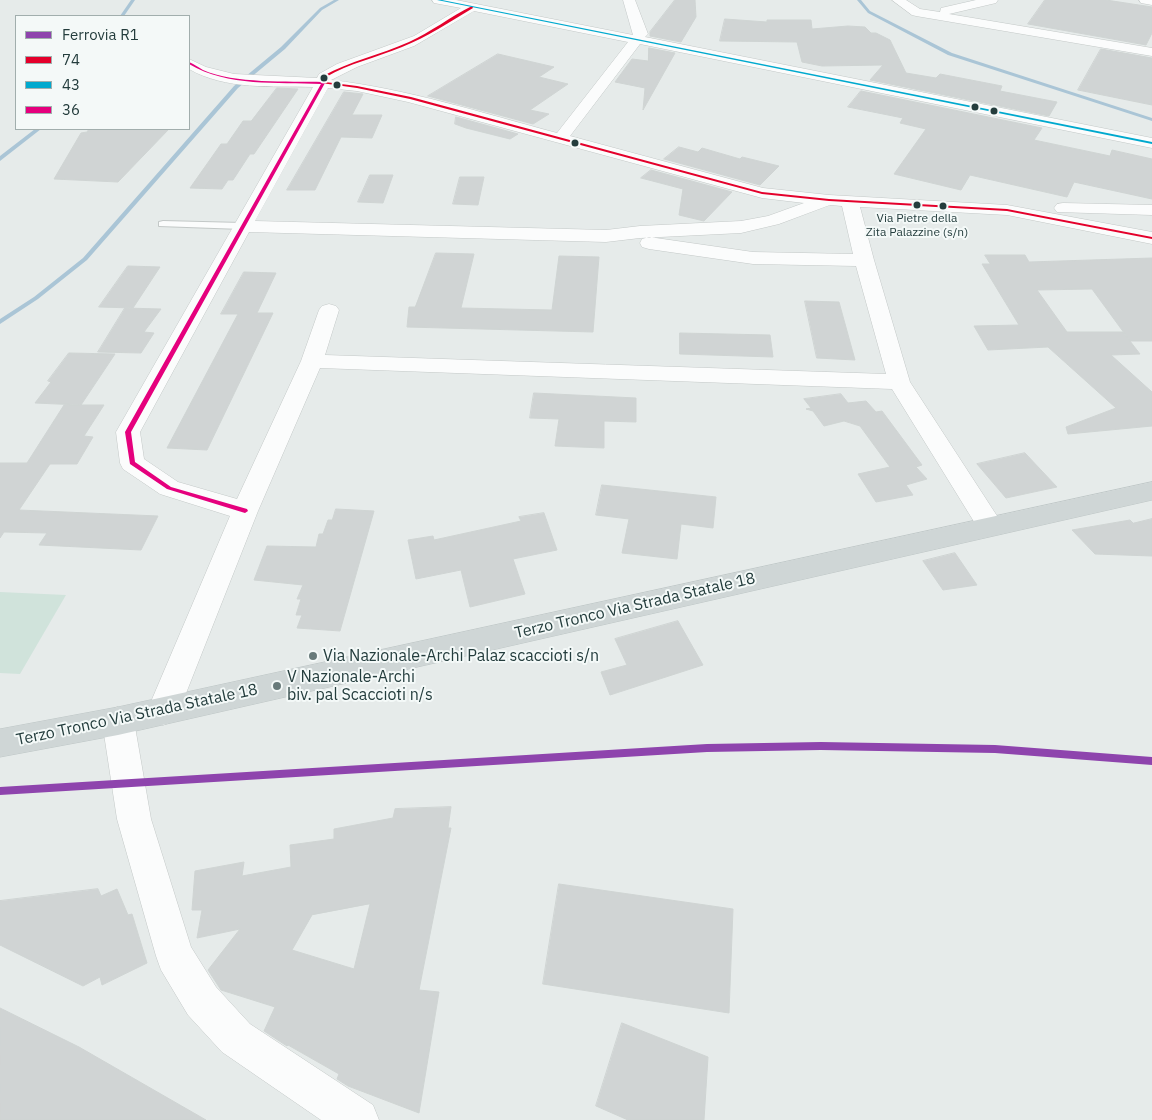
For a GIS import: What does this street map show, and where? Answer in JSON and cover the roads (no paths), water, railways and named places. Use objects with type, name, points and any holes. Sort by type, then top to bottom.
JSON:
[{"type":"main road","name":"Terzo Tronco Via Strada Statale 18","points":[[0,743],[118,721],[1152,491]]},
{"type":"street","points":[[438,0],[1152,143]]},
{"type":"street","points":[[560,139],[641,34],[629,0]]},
{"type":"street","points":[[898,0],[900,4],[916,12],[1152,52]]},
{"type":"street","points":[[940,15],[945,11],[992,0]]},
{"type":"street","points":[[1145,0],[1152,1]]},
{"type":"street","points":[[244,511],[169,488],[132,463],[128,432],[323,83],[324,77],[335,69],[402,47],[428,34],[472,7]]},
{"type":"street","points":[[190,64],[210,74],[236,79],[323,83],[357,87],[410,98],[762,193],[828,200],[1006,210],[1152,238]]},
{"type":"street","points":[[741,227],[760,214],[765,204],[762,193]]},
{"type":"street","points":[[606,236],[640,232],[741,227],[773,220],[828,200]]},
{"type":"street","points":[[850,201],[864,260],[899,382],[990,526]]},
{"type":"street","points":[[1006,210],[1042,207],[1152,210]]},
{"type":"street","points":[[242,226],[606,236],[753,258],[864,260]]},
{"type":"street","points":[[163,711],[244,511],[312,361],[329,310]]},
{"type":"street","points":[[312,361],[899,382]]},
{"type":"street","points":[[118,721],[134,819],[175,956],[202,1001],[236,1038],[358,1120]]},
{"type":"lane","points":[[163,224],[242,226]]},
{"type":"waterway","points":[[123,15],[133,0]]},
{"type":"waterway","points":[[0,322],[36,298],[85,259],[236,87],[283,48],[321,9],[337,0]]},
{"type":"waterway","points":[[859,0],[869,12],[950,54],[1152,120]]},
{"type":"waterway","points":[[0,159],[37,130]]},
{"type":"rail line","name":"R1","points":[[0,791],[707,748],[821,746],[995,749],[1152,761]]},
{"type":"place","name":"Via Pietre della Zita Palazzine (s/n)","points":[[917,205]]},
{"type":"place","name":"Via Nazionale-Archi Palaz scaccioti s/n","points":[[313,656]]},
{"type":"place","name":"V Nazionale-Archi biv. pal Scaccioti n/s","points":[[277,686]]}]
